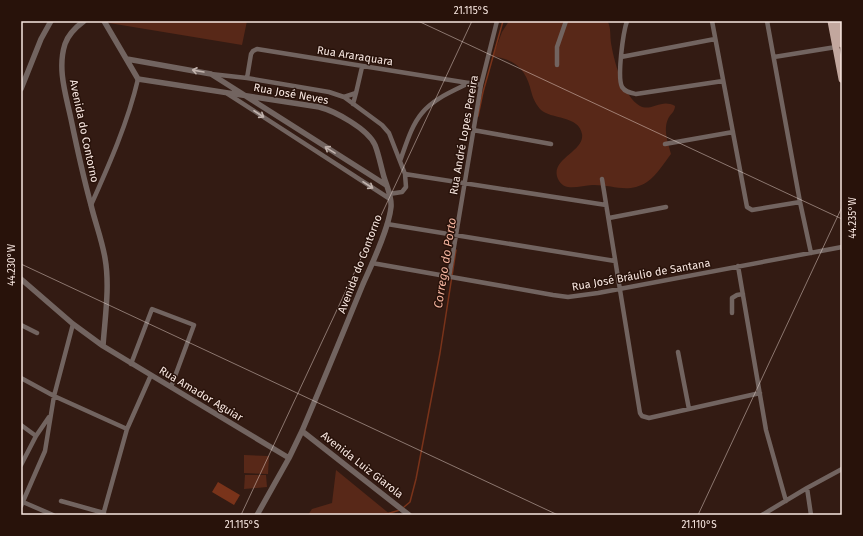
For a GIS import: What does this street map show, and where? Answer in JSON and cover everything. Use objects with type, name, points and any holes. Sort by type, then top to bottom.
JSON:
[{"type":"main road","points":[[831,21],[839,46]]},
{"type":"main road","points":[[838,21],[842,79]]},
{"type":"street","points":[[21,89],[41,40],[51,21]]},
{"type":"street","name":"Avenida do Contorno","points":[[84,21],[66,39],[61,67],[63,83],[105,264],[107,283],[103,346]]},
{"type":"street","points":[[91,205],[119,139],[135,95],[138,79],[104,21]]},
{"type":"street","name":"Rua André Lopes Pereira","points":[[451,278],[481,84],[497,21]]},
{"type":"street","points":[[557,65],[557,47],[566,21]]},
{"type":"street","points":[[627,21],[624,29],[621,57],[622,86],[626,91],[636,94],[723,81]]},
{"type":"street","points":[[712,21],[747,207],[752,210],[800,202]]},
{"type":"street","points":[[767,21],[800,202],[811,253]]},
{"type":"street","points":[[621,57],[715,39]]},
{"type":"street","points":[[774,57],[839,46]]},
{"type":"street","name":"Rua Araraquara","points":[[247,78],[251,54],[257,49],[362,67],[481,84]]},
{"type":"street","points":[[126,59],[329,92],[344,98],[386,128],[392,139],[405,174],[406,187],[404,191],[390,197],[227,93]]},
{"type":"street","points":[[353,104],[362,67]]},
{"type":"street","points":[[211,74],[386,185]]},
{"type":"street","points":[[138,79],[244,96]]},
{"type":"street","points":[[400,161],[409,135],[422,112],[435,102],[468,82]]},
{"type":"street","points":[[344,98],[356,93]]},
{"type":"street","name":"Rua José Neves","points":[[244,96],[319,107],[329,109],[339,115],[371,138],[375,146],[386,185]]},
{"type":"street","points":[[475,130],[551,144]]},
{"type":"street","points":[[665,144],[733,132]]},
{"type":"street","points":[[405,174],[606,205]]},
{"type":"street","points":[[602,179],[640,413],[642,416],[649,418],[760,393]]},
{"type":"street","name":"Avenida do Contorno","points":[[257,515],[289,458],[302,431],[372,263],[387,224],[391,205],[386,185]]},
{"type":"street","points":[[609,218],[666,207]]},
{"type":"street","points":[[387,224],[615,261]]},
{"type":"street","name":"Rua José Bráulio de Santana","points":[[372,263],[451,278],[568,296],[583,296],[842,247]]},
{"type":"street","points":[[738,266],[766,430],[786,501]]},
{"type":"street","name":"Rua Amador Aguiar","points":[[21,279],[73,324],[103,346],[289,458]]},
{"type":"street","points":[[732,313],[732,298],[743,294]]},
{"type":"street","points":[[131,364],[152,309],[194,325],[171,387]]},
{"type":"street","points":[[52,515],[22,504],[45,451],[50,414],[73,324]]},
{"type":"street","points":[[21,325],[37,333]]},
{"type":"street","points":[[678,352],[689,409]]},
{"type":"street","points":[[61,501],[104,514],[127,429],[151,376]]},
{"type":"street","points":[[21,378],[54,396],[127,429]]},
{"type":"street","points":[[21,465],[36,436],[50,414]]},
{"type":"street","points":[[21,425],[36,436]]},
{"type":"street","name":"Avenida Luiz Giarola","points":[[302,431],[409,515]]},
{"type":"street","points":[[762,515],[842,469]]},
{"type":"street","points":[[807,488],[811,515]]},
{"type":"shaded area","points":[[108,21],[247,21],[242,45],[109,23]]},
{"type":"shaded area","points":[[509,21],[608,22],[612,50],[620,78],[634,101],[640,106],[644,107],[665,103],[675,106],[668,119],[666,128],[666,136],[671,154],[651,179],[634,188],[601,185],[570,187],[561,184],[558,179],[558,166],[578,146],[582,134],[580,128],[576,124],[551,115],[540,109],[532,96],[528,80],[517,65],[493,56],[502,32]]},
{"type":"shaded area","points":[[244,455],[269,456],[268,474],[244,473]]},
{"type":"shaded area","points":[[336,470],[391,515],[308,515],[312,509],[332,503]]},
{"type":"shaded area","points":[[245,475],[266,475],[267,487],[244,489]]},
{"type":"shaded area","points":[[218,482],[240,495],[234,505],[212,492]]},
{"type":"waterway","name":"Corrego do Porto","points":[[478,116],[483,92],[503,21]]},
{"type":"waterway","name":"Corrego do Porto","points":[[404,507],[410,502],[416,479],[440,353],[456,250]]},
{"type":"waterway","name":"Corrego do Porto","points":[[383,515],[400,510]]}]
